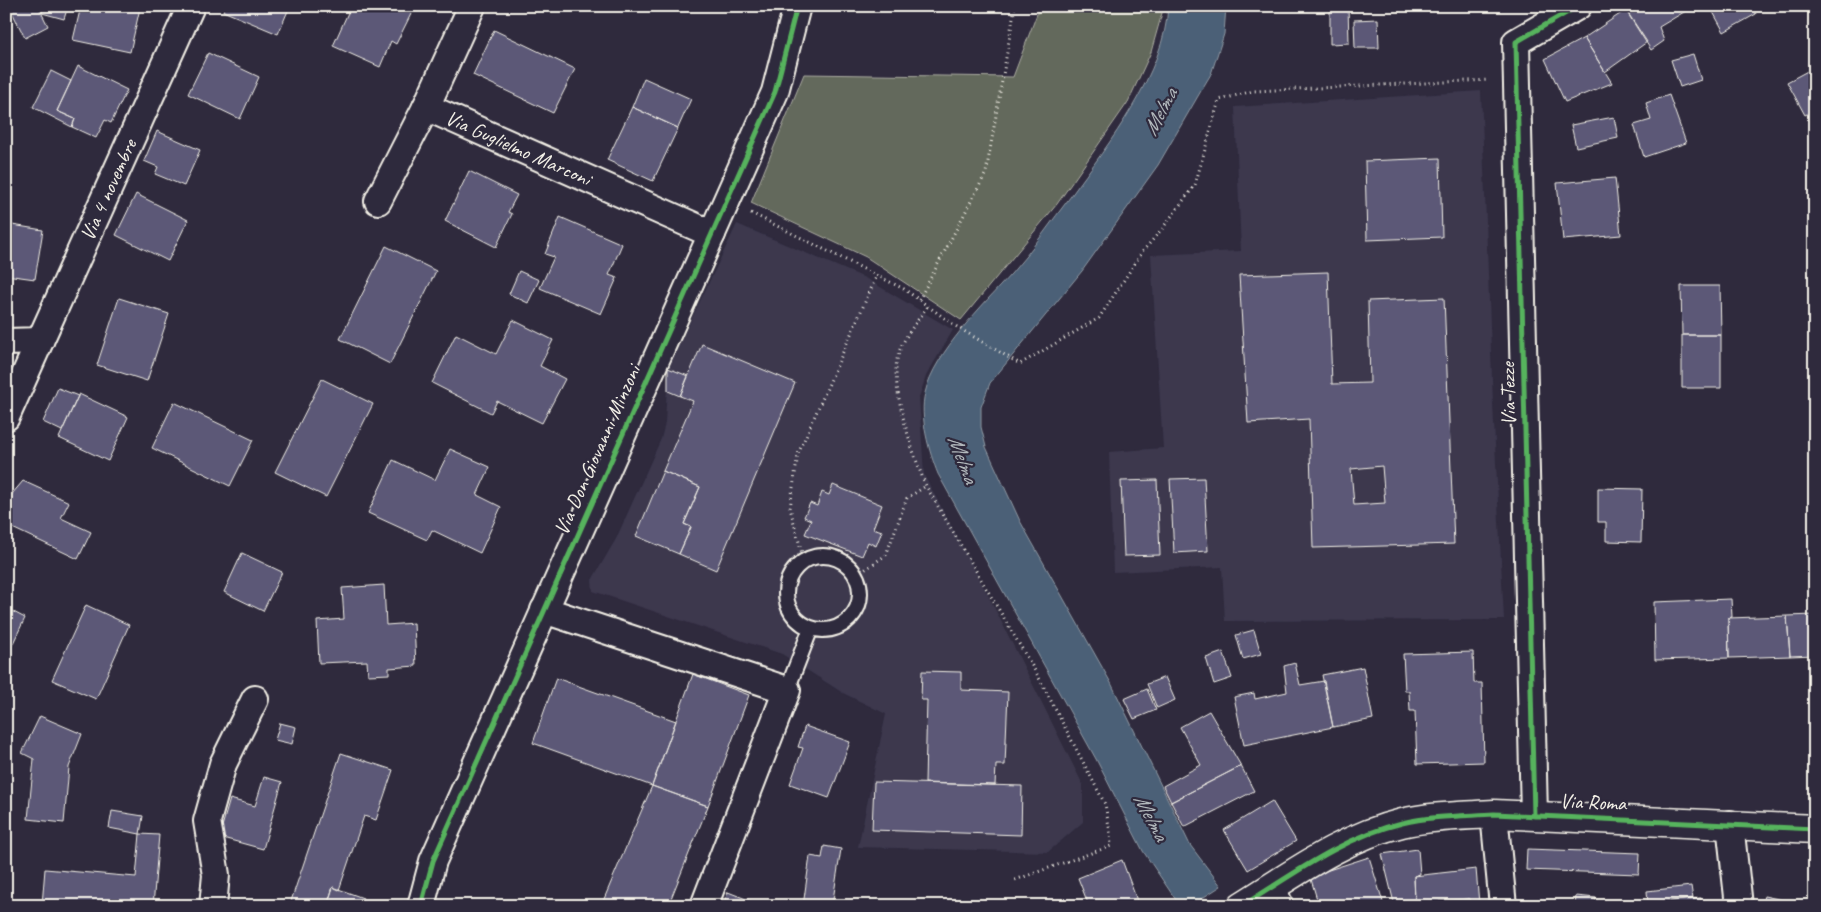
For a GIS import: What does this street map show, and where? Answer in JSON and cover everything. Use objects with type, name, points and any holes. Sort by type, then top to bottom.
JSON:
[{"type":"street","name":"Via 4 novembre","points":[[6,418],[191,6]]},
{"type":"street","name":"Via Guglielmo Marconi","points":[[472,6],[426,107],[712,234]]},
{"type":"street","name":"Via Don Giovanni Minzoni","points":[[421,906],[433,861],[775,92],[797,6]]},
{"type":"street","name":"Via Tezze","points":[[1534,816],[1516,42],[1578,6]]},
{"type":"street","points":[[378,201],[426,107]]},
{"type":"street","points":[[6,342],[40,341]]},
{"type":"street","points":[[544,610],[787,690],[704,906]]},
{"type":"street","points":[[213,906],[216,875],[207,821],[223,764],[256,699]]},
{"type":"street","points":[[1494,814],[1503,906]]},
{"type":"street","name":"Via Roma","points":[[1242,906],[1282,895],[1331,851],[1373,832],[1403,823],[1447,817],[1494,814],[1815,829]]},
{"type":"street","points":[[1730,824],[1739,906]]},
{"type":"lane","points":[[827,555],[838,558],[849,565],[856,576],[860,588],[860,600],[855,612],[847,622],[836,628],[823,630],[811,628],[800,622],[792,613],[787,603],[786,590],[795,568],[804,561],[815,556],[827,555]]},
{"type":"lane","points":[[787,690],[811,628]]},
{"type":"path","points":[[919,300],[986,173],[1016,6]]},
{"type":"path","points":[[746,210],[904,289],[957,327],[1020,364],[1098,318],[1143,251],[1195,186],[1219,100],[1253,92],[1517,78]]},
{"type":"path","points":[[804,561],[790,508],[798,454],[858,321],[876,275]]},
{"type":"path","points":[[927,307],[903,343],[896,359],[898,389],[914,456],[926,486],[1038,676],[1105,804],[1110,832],[1111,846],[1015,880]]},
{"type":"path","points":[[856,576],[886,555],[907,498],[926,486]]},
{"type":"shaded area","points":[[1481,91],[1493,404],[1504,620],[1225,621],[1222,567],[1113,572],[1109,452],[1163,448],[1151,255],[1241,251],[1235,107]]},
{"type":"shaded area","points":[[737,224],[865,278],[953,330],[926,376],[919,397],[924,475],[988,595],[1083,785],[1083,822],[1048,852],[858,847],[886,714],[843,693],[782,654],[593,591],[592,580],[616,539],[661,439],[665,423],[668,368]]},
{"type":"green space","points":[[1040,6],[1162,6],[1162,13],[1151,52],[1128,102],[1057,204],[961,320],[866,257],[751,203],[804,74],[1013,77]]},
{"type":"water","name":"Melma","points":[[1168,6],[1226,6],[1224,34],[1211,74],[1158,165],[1082,271],[990,383],[981,407],[981,427],[986,447],[1020,521],[1111,683],[1190,845],[1221,886],[1190,906],[1180,906],[1143,851],[1096,759],[938,474],[928,445],[923,412],[925,393],[938,362],[974,314],[1011,274],[1034,245],[1102,153],[1133,106],[1157,56],[1165,31]]},
{"type":"building","points":[[9,6],[38,6],[48,26],[25,38]]},
{"type":"building","points":[[44,6],[68,6],[64,19],[42,13]]},
{"type":"building","points":[[81,6],[131,6],[140,8],[130,52],[73,40]]},
{"type":"building","points":[[225,6],[290,6],[278,34],[223,11]]},
{"type":"building","points":[[351,6],[415,6],[396,44],[391,41],[380,67],[333,46]]},
{"type":"building","points":[[1330,6],[1348,6],[1349,43],[1330,44]]},
{"type":"building","points":[[1623,6],[1694,6],[1659,27],[1664,41],[1651,50]]},
{"type":"building","points":[[1724,6],[1752,6],[1756,14],[1724,32],[1713,12]]},
{"type":"building","points":[[1626,10],[1647,42],[1605,72],[1584,38]]},
{"type":"building","points":[[1378,19],[1379,48],[1355,48],[1354,20]]},
{"type":"building","points":[[494,30],[575,69],[553,113],[473,75]]},
{"type":"building","points":[[1584,38],[1612,83],[1565,102],[1545,59]]},
{"type":"building","points":[[208,53],[259,77],[240,119],[188,94]]},
{"type":"building","points":[[1693,54],[1701,80],[1680,87],[1671,60]]},
{"type":"building","points":[[78,66],[127,90],[111,123],[105,120],[96,138],[72,127],[75,119],[57,111]]},
{"type":"building","points":[[1815,67],[1815,110],[1805,115],[1787,82]]},
{"type":"building","points":[[51,71],[71,81],[57,111],[75,119],[72,127],[33,107]]},
{"type":"building","points":[[644,78],[691,99],[678,128],[632,107]]},
{"type":"building","points":[[1669,95],[1686,143],[1644,157],[1634,125],[1651,120],[1646,103]]},
{"type":"building","points":[[632,107],[678,128],[653,181],[607,160]]},
{"type":"building","points":[[1614,117],[1618,138],[1576,147],[1571,125]]},
{"type":"building","points":[[157,131],[200,150],[184,186],[155,174],[158,167],[144,161]]},
{"type":"building","points":[[1440,158],[1442,237],[1367,240],[1365,161]]},
{"type":"building","points":[[469,171],[517,195],[508,212],[512,214],[496,247],[445,221]]},
{"type":"building","points":[[1615,178],[1621,235],[1563,240],[1557,183]]},
{"type":"building","points":[[136,194],[188,220],[168,261],[116,235]]},
{"type":"building","points":[[560,217],[622,244],[609,275],[617,278],[601,314],[540,288],[554,257],[545,254]]},
{"type":"building","points":[[6,224],[43,230],[35,279],[6,275]]},
{"type":"building","points":[[386,246],[436,271],[390,364],[340,339]]},
{"type":"building","points":[[519,271],[539,280],[528,303],[509,294]]},
{"type":"building","points":[[1328,272],[1332,384],[1370,383],[1368,301],[1444,298],[1454,544],[1313,548],[1309,419],[1248,423],[1239,275]],"holes":[[[1382,466],[1385,503],[1354,505],[1351,469]]]},
{"type":"building","points":[[1681,286],[1720,286],[1721,335],[1682,335]]},
{"type":"building","points":[[119,298],[169,314],[147,381],[97,365]]},
{"type":"building","points":[[513,320],[553,340],[540,366],[565,379],[542,423],[497,401],[491,413],[432,383],[456,334],[496,354]]},
{"type":"building","points":[[1682,335],[1721,335],[1721,388],[1682,388]]},
{"type":"building","points":[[702,344],[795,383],[716,570],[679,554],[691,527],[684,524],[700,487],[663,471],[693,401],[680,396]]},
{"type":"building","points":[[668,368],[688,376],[680,396],[668,391]]},
{"type":"building","points":[[322,379],[373,404],[326,497],[275,472]]},
{"type":"building","points":[[58,388],[78,396],[62,431],[43,422]]},
{"type":"building","points":[[79,394],[128,417],[108,461],[59,438]]},
{"type":"building","points":[[174,402],[253,440],[230,486],[152,448]]},
{"type":"building","points":[[450,449],[490,467],[477,495],[501,507],[480,553],[432,530],[427,540],[368,513],[393,460],[435,480]]},
{"type":"building","points":[[663,471],[700,487],[684,524],[691,527],[679,554],[636,536]]},
{"type":"building","points":[[1204,478],[1208,551],[1174,553],[1170,479]]},
{"type":"building","points":[[1157,480],[1160,555],[1124,556],[1121,481]]},
{"type":"building","points":[[23,481],[69,502],[61,518],[91,532],[78,559],[6,525],[6,501]]},
{"type":"building","points":[[833,485],[882,505],[873,528],[882,531],[876,546],[868,542],[862,556],[805,534],[811,520],[804,517],[810,503],[817,506],[822,492],[829,495]]},
{"type":"building","points":[[1598,488],[1642,489],[1641,542],[1606,541],[1606,522],[1598,522]]},
{"type":"building","points":[[242,553],[282,572],[263,611],[224,592]]},
{"type":"building","points":[[384,585],[386,625],[414,623],[416,666],[389,668],[389,674],[368,675],[367,661],[319,663],[317,621],[344,619],[342,588]]},
{"type":"building","points":[[1731,599],[1732,617],[1728,618],[1729,658],[1655,660],[1654,602]]},
{"type":"building","points":[[86,605],[129,625],[96,699],[52,680]]},
{"type":"building","points":[[6,608],[25,618],[6,658]]},
{"type":"building","points":[[1815,615],[1815,655],[1790,656],[1787,616]]},
{"type":"building","points":[[1787,616],[1790,656],[1729,658],[1728,618]]},
{"type":"building","points":[[1254,630],[1261,654],[1243,659],[1236,635]]},
{"type":"building","points":[[1223,652],[1232,678],[1214,684],[1206,658]]},
{"type":"building","points":[[1473,652],[1474,683],[1482,683],[1484,762],[1417,764],[1415,711],[1410,711],[1409,691],[1405,691],[1403,654]]},
{"type":"building","points":[[1295,663],[1300,685],[1324,681],[1333,727],[1244,745],[1234,697],[1254,693],[1255,699],[1287,692],[1284,666]]},
{"type":"building","points":[[1363,667],[1373,719],[1333,727],[1322,675]]},
{"type":"building","points":[[922,671],[961,672],[961,690],[1008,692],[1005,765],[996,765],[995,785],[925,783],[927,700],[921,700]]},
{"type":"building","points":[[693,674],[749,695],[708,806],[652,786]]},
{"type":"building","points":[[1165,677],[1175,700],[1157,708],[1147,684]]},
{"type":"building","points":[[556,678],[676,721],[652,786],[533,743]]},
{"type":"building","points":[[1147,689],[1156,710],[1134,719],[1124,699]]},
{"type":"building","points":[[1209,711],[1241,766],[1171,802],[1163,786],[1201,765],[1180,727]]},
{"type":"building","points":[[40,716],[82,734],[69,767],[64,823],[28,819],[34,759],[22,753]]},
{"type":"building","points":[[280,723],[296,727],[292,744],[275,740]]},
{"type":"building","points":[[805,726],[850,742],[829,798],[790,784],[803,748],[798,747]]},
{"type":"building","points":[[341,753],[393,770],[376,820],[364,816],[339,890],[333,887],[327,906],[306,906],[291,901]]},
{"type":"building","points":[[1241,766],[1254,791],[1184,827],[1171,802]]},
{"type":"building","points":[[264,777],[282,782],[263,849],[219,837],[230,799],[255,806]]},
{"type":"building","points":[[874,782],[1022,786],[1021,835],[872,830]]},
{"type":"building","points":[[652,786],[708,806],[668,906],[601,906]]},
{"type":"building","points":[[1272,801],[1296,841],[1248,870],[1224,830]]},
{"type":"building","points":[[112,811],[143,816],[140,834],[109,828]]},
{"type":"building","points":[[140,834],[159,835],[153,906],[42,905],[45,869],[136,877]]},
{"type":"building","points":[[824,846],[841,849],[832,906],[803,906],[810,856],[822,858]]},
{"type":"building","points":[[1418,849],[1420,874],[1414,876],[1415,899],[1394,903],[1382,854]]},
{"type":"building","points":[[1527,849],[1640,853],[1639,874],[1526,870]]},
{"type":"building","points":[[1369,857],[1383,902],[1372,906],[1319,906],[1310,876]]},
{"type":"building","points":[[1122,860],[1139,906],[1089,906],[1078,878]]},
{"type":"building","points":[[1476,869],[1479,904],[1472,904],[1470,899],[1415,903],[1414,876]]},
{"type":"building","points":[[1691,886],[1693,899],[1648,904],[1647,891]]},
{"type":"building","points":[[333,887],[363,898],[361,906],[327,906]]},
{"type":"building","points":[[728,892],[764,906],[723,906]]},
{"type":"building","points":[[1576,896],[1596,898],[1595,906],[1575,906]]},
{"type":"building","points":[[1764,896],[1807,905],[1809,906],[1761,906]]},
{"type":"building","points":[[1701,898],[1701,906],[1642,906],[1642,904]]},
{"type":"building","points":[[1470,899],[1472,906],[1439,906],[1439,901]]},
{"type":"cycle path","points":[[421,906],[433,861],[775,92],[797,6]]},
{"type":"cycle path","points":[[1534,816],[1516,42],[1578,6]]},
{"type":"cycle path","points":[[1242,906],[1339,847],[1380,829],[1424,819],[1494,814],[1815,829]]}]
